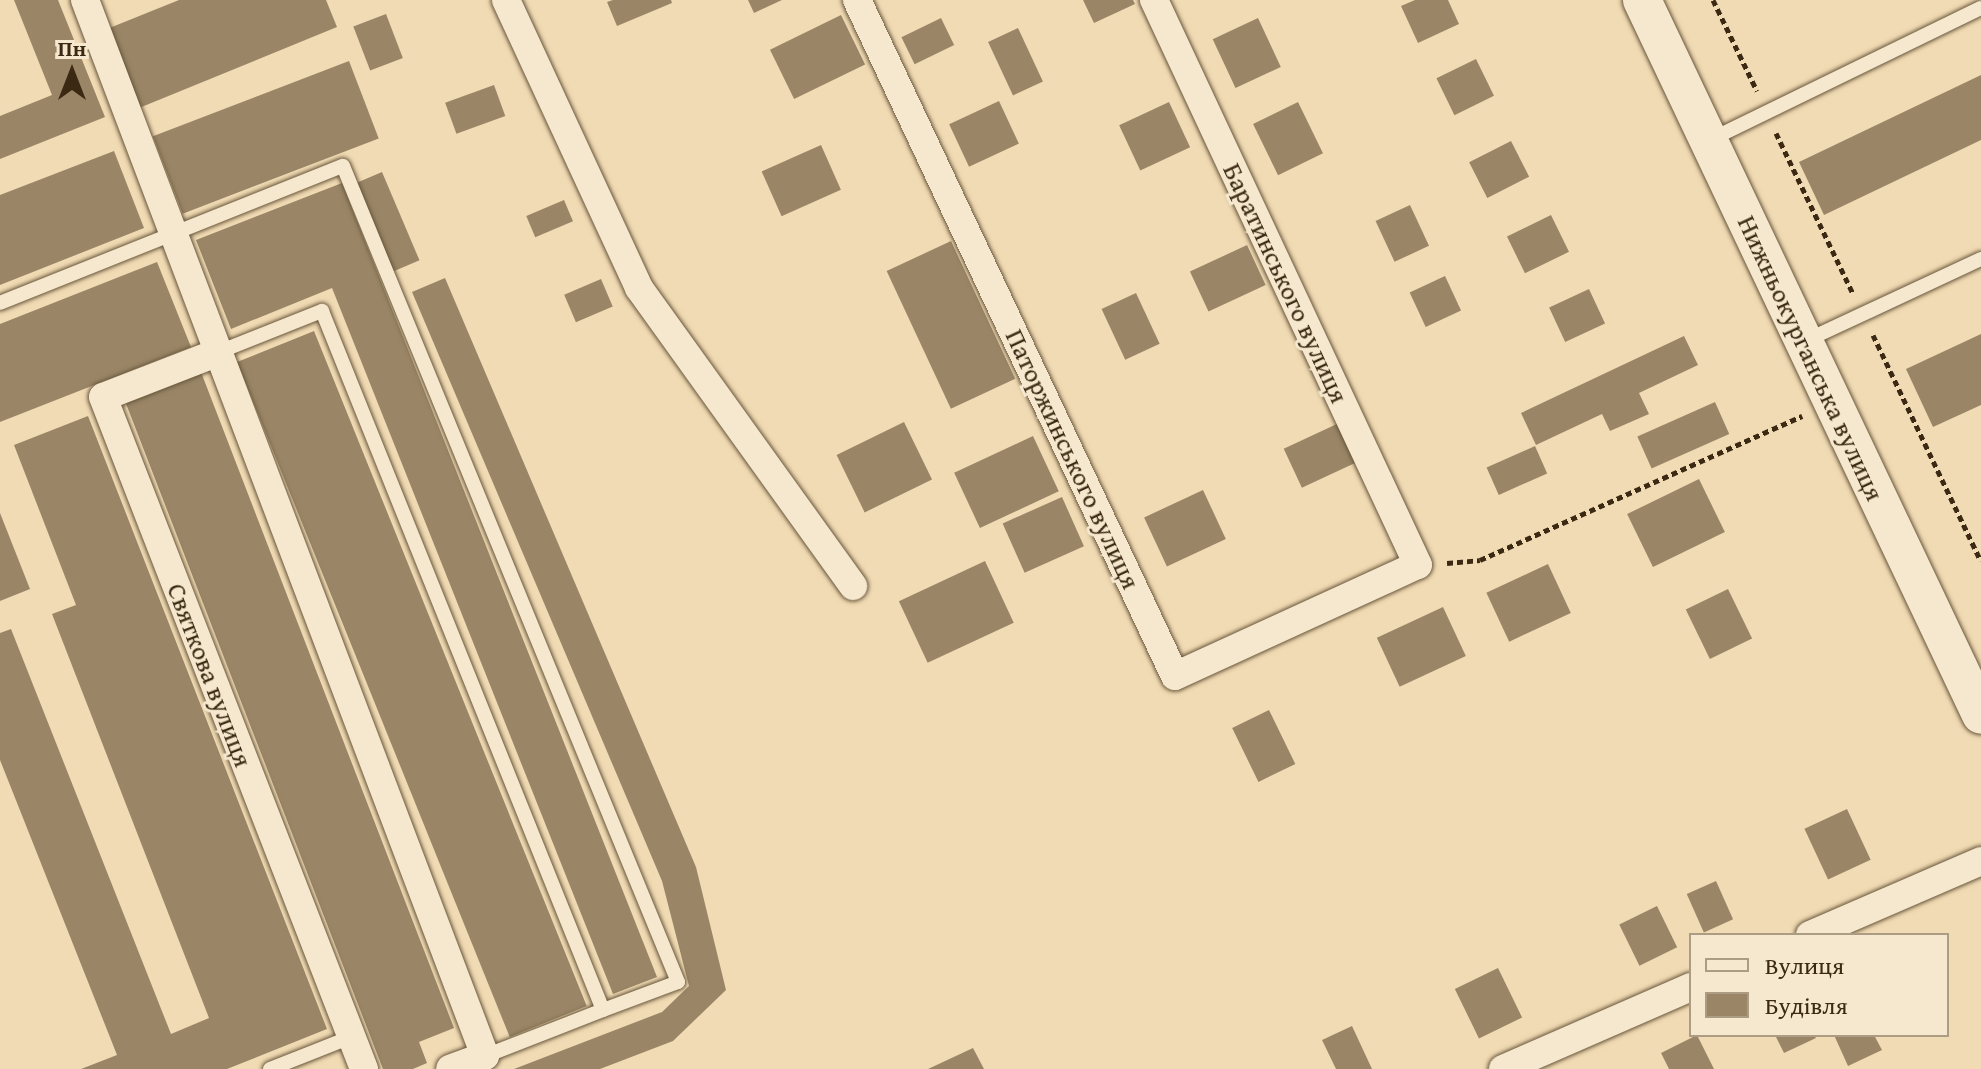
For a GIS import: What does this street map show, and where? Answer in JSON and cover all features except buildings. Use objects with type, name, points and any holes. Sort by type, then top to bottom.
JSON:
[{"type":"main road","name":"Нижньокурганська вулиця","points":[[1642,0],[1981,715]]},
{"type":"street","points":[[85,0],[485,1056],[450,1069]]},
{"type":"street","points":[[506,0],[639,288],[853,586]]},
{"type":"street","name":"Паторжинського вулиця","points":[[857,0],[1175,676],[1418,565]]},
{"type":"street","name":"Баратинського вулиця","points":[[1154,0],[1418,565]]},
{"type":"street","name":"Святкова вулиця","points":[[219,352],[103,397],[364,1069]]},
{"type":"street","points":[[1815,933],[1981,861]]},
{"type":"street","points":[[1503,1069],[1689,988]]},
{"type":"lane","points":[[1709,141],[1981,8]]},
{"type":"lane","points":[[0,303],[343,166],[678,982],[485,1056]]},
{"type":"lane","points":[[1804,341],[1981,259]]},
{"type":"lane","points":[[219,352],[322,311],[603,1010]]},
{"type":"lane","points":[[270,1069],[351,1037]]},
{"type":"path","points":[[1713,0],[1761,100]]},
{"type":"path","points":[[1775,129],[1857,301]]},
{"type":"path","points":[[1870,330],[1981,561]]},
{"type":"path","points":[[1418,565],[1480,560],[1831,402]]}]
